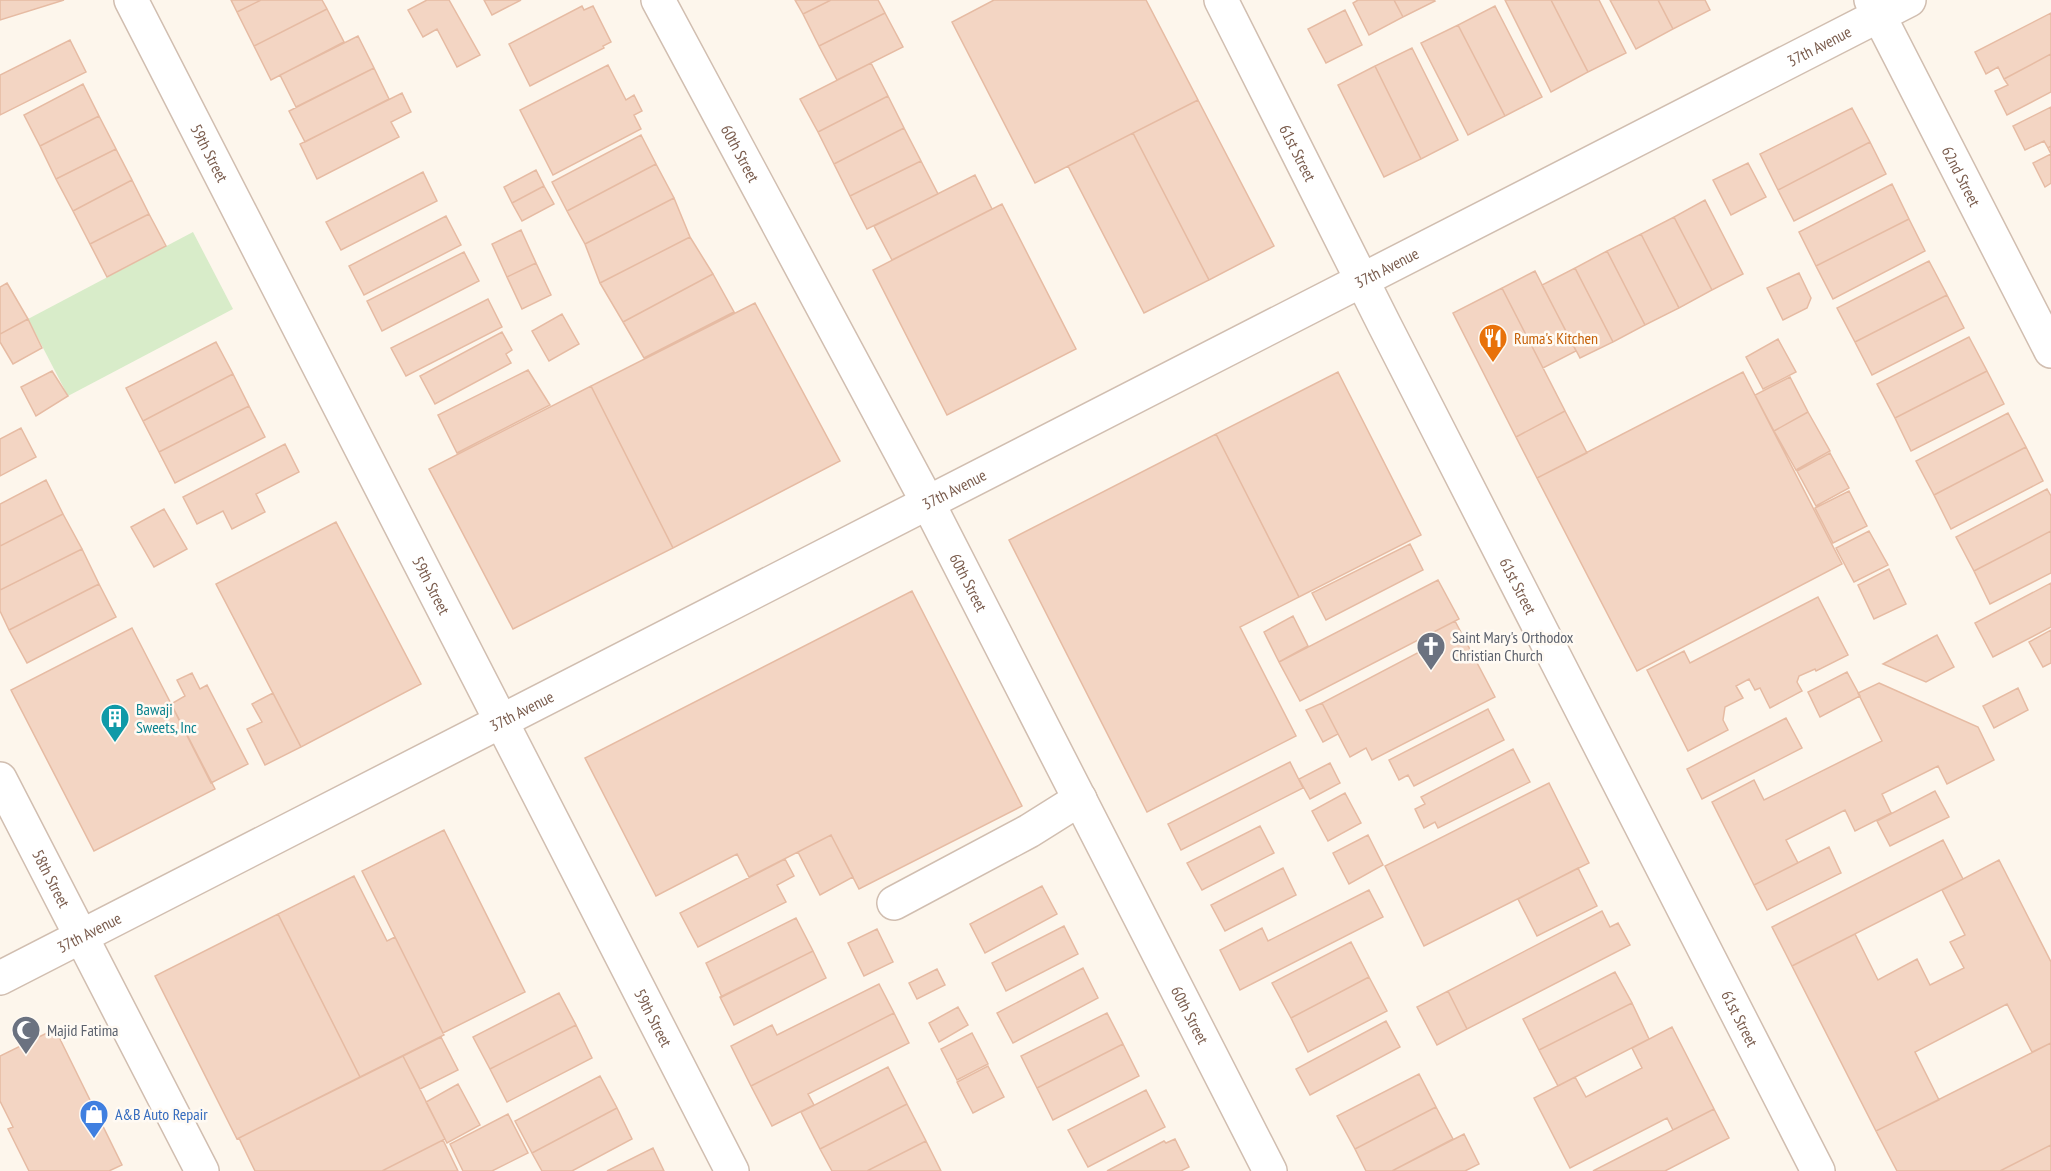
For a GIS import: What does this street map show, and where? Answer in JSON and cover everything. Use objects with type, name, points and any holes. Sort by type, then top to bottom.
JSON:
[{"type":"street","name":"59th Street","points":[[131,0],[732,1171]]},
{"type":"street","name":"60th Street","points":[[658,0],[928,503],[1270,1171]]},
{"type":"street","name":"61st Street","points":[[1221,0],[1362,281],[1818,1171]]},
{"type":"street","name":"37th Avenue","points":[[0,978],[1362,281],[1875,8],[1909,0]]},
{"type":"street","name":"62nd Street","points":[[1875,8],[2051,351]]},
{"type":"street","name":"58th Street","points":[[0,779],[202,1171]]},
{"type":"street","points":[[894,903],[1029,831],[1080,799]]},
{"type":"green space","points":[[193,232],[233,309],[68,396],[28,319]]},
{"type":"building","points":[[0,0],[64,0],[0,20]]},
{"type":"building","points":[[231,0],[261,0],[237,12]]},
{"type":"building","points":[[261,0],[322,0],[327,9],[254,46],[237,12]]},
{"type":"building","points":[[427,0],[449,0],[480,55],[457,67],[437,29],[423,37],[408,10]]},
{"type":"building","points":[[484,0],[521,0],[492,15]]},
{"type":"building","points":[[795,0],[831,0],[803,14]]},
{"type":"building","points":[[831,0],[878,0],[885,13],[819,46],[803,14]]},
{"type":"building","points":[[994,0],[1146,0],[1198,100],[1035,183],[952,22]]},
{"type":"building","points":[[1358,0],[1394,0],[1403,17],[1369,35],[1353,3]]},
{"type":"building","points":[[1394,0],[1434,0],[1435,1],[1403,17]]},
{"type":"building","points":[[1505,0],[1551,0],[1588,72],[1551,92]]},
{"type":"building","points":[[1551,0],[1599,0],[1626,53],[1588,72]]},
{"type":"building","points":[[1610,0],[1658,0],[1673,29],[1636,49]]},
{"type":"building","points":[[1658,0],[1705,0],[1710,10],[1673,29]]},
{"type":"building","points":[[582,6],[584,10],[593,6],[611,42],[603,46],[604,48],[530,86],[509,44]]},
{"type":"building","points":[[1495,6],[1542,97],[1505,116],[1458,25]]},
{"type":"building","points":[[327,9],[344,42],[271,80],[254,46]]},
{"type":"building","points":[[1345,10],[1362,45],[1326,63],[1308,29]]},
{"type":"building","points":[[885,13],[903,47],[837,80],[819,46]]},
{"type":"building","points":[[2051,13],[2051,54],[2004,79],[1998,67],[1986,74],[1975,52]]},
{"type":"building","points":[[1458,25],[1505,116],[1468,135],[1421,43]]},
{"type":"building","points":[[358,36],[374,68],[296,107],[280,75]]},
{"type":"building","points":[[70,40],[86,72],[0,115],[0,75]]},
{"type":"building","points":[[1412,48],[1458,140],[1421,159],[1375,66]]},
{"type":"building","points":[[2051,54],[2051,92],[2007,115],[1995,91],[2008,85],[2004,79]]},
{"type":"building","points":[[871,63],[888,96],[818,132],[800,99]]},
{"type":"building","points":[[608,65],[626,100],[634,95],[642,111],[634,115],[641,129],[553,175],[520,110]]},
{"type":"building","points":[[1375,66],[1421,159],[1384,177],[1338,85]]},
{"type":"building","points":[[374,68],[389,99],[305,142],[289,111]]},
{"type":"building","points":[[83,84],[99,116],[40,146],[24,115]]},
{"type":"building","points":[[402,93],[411,112],[391,122],[399,137],[317,179],[300,144]]},
{"type":"building","points":[[888,96],[904,128],[834,164],[818,132]]},
{"type":"building","points":[[1198,100],[1274,246],[1209,280],[1133,133]]},
{"type":"building","points":[[2051,107],[2051,146],[2048,148],[2044,141],[2025,150],[2013,126]]},
{"type":"building","points":[[1852,108],[1870,142],[1778,190],[1760,154]]},
{"type":"building","points":[[99,116],[116,149],[56,179],[40,146]]},
{"type":"building","points":[[904,128],[921,161],[850,196],[834,164]]},
{"type":"building","points":[[1133,133],[1209,280],[1144,313],[1068,166]]},
{"type":"building","points":[[641,135],[656,164],[567,211],[552,182]]},
{"type":"building","points":[[1870,142],[1886,174],[1794,221],[1778,190]]},
{"type":"building","points":[[116,149],[132,180],[73,211],[56,179]]},
{"type":"building","points":[[2051,154],[2051,183],[2045,187],[2033,163]]},
{"type":"building","points":[[921,161],[938,194],[867,229],[850,196]]},
{"type":"building","points":[[1748,163],[1766,197],[1731,215],[1713,180]]},
{"type":"building","points":[[656,164],[674,198],[585,244],[567,211]]},
{"type":"building","points":[[536,170],[544,186],[512,203],[504,187]]},
{"type":"building","points":[[423,172],[437,201],[341,250],[326,222]]},
{"type":"building","points":[[975,175],[992,209],[892,260],[874,226]]},
{"type":"building","points":[[132,180],[149,214],[90,244],[73,211]]},
{"type":"building","points":[[1892,184],[1909,219],[1816,266],[1799,232]]},
{"type":"building","points":[[544,186],[554,204],[522,221],[512,203]]},
{"type":"building","points":[[674,198],[690,237],[600,283],[585,244]]},
{"type":"building","points":[[1705,200],[1743,274],[1712,290],[1674,217]]},
{"type":"building","points":[[1002,204],[1076,349],[947,415],[873,270]]},
{"type":"building","points":[[149,214],[166,246],[107,277],[90,244]]},
{"type":"building","points":[[446,216],[461,245],[364,295],[349,266]]},
{"type":"building","points":[[1674,217],[1712,290],[1679,308],[1641,234]]},
{"type":"building","points":[[1909,219],[1925,251],[1833,299],[1816,266]]},
{"type":"building","points":[[521,230],[536,263],[507,277],[492,244]]},
{"type":"building","points":[[1641,234],[1679,308],[1645,325],[1607,251]]},
{"type":"building","points":[[690,237],[713,274],[623,322],[600,283]]},
{"type":"building","points":[[1607,251],[1645,325],[1613,342],[1575,268]]},
{"type":"building","points":[[464,252],[479,281],[382,331],[367,301]]},
{"type":"building","points":[[1929,261],[1947,295],[1855,342],[1837,308]]},
{"type":"building","points":[[536,263],[551,295],[522,309],[507,277]]},
{"type":"building","points":[[1575,268],[1613,342],[1580,358],[1542,285]]},
{"type":"building","points":[[1535,271],[1576,351],[1543,368],[1502,288]]},
{"type":"building","points":[[1799,273],[1811,298],[1807,308],[1783,320],[1767,288]]},
{"type":"building","points":[[713,274],[734,312],[644,358],[623,322]]},
{"type":"building","points":[[7,283],[28,319],[0,334],[0,287]]},
{"type":"building","points":[[1502,288],[1565,411],[1516,437],[1453,313]]},
{"type":"building","points":[[1947,295],[1964,328],[1872,375],[1855,342]]},
{"type":"building","points":[[488,299],[502,327],[406,376],[391,348]]},
{"type":"building","points":[[755,303],[840,461],[673,548],[591,386]]},
{"type":"building","points":[[562,314],[579,344],[549,361],[532,331]]},
{"type":"building","points":[[28,319],[42,348],[13,364],[0,342],[0,334]]},
{"type":"building","points":[[502,332],[512,350],[506,354],[511,363],[435,404],[420,376]]},
{"type":"building","points":[[1969,337],[1987,371],[1895,418],[1877,384]]},
{"type":"building","points":[[1778,339],[1796,372],[1763,389],[1746,357]]},
{"type":"building","points":[[216,342],[233,374],[143,421],[126,388]]},
{"type":"building","points":[[528,370],[550,405],[457,453],[438,415]]},
{"type":"building","points":[[52,371],[68,396],[36,416],[21,387]]},
{"type":"building","points":[[1987,371],[2004,404],[1911,451],[1895,418]]},
{"type":"building","points":[[1338,372],[1421,535],[1299,597],[1216,434]]},
{"type":"building","points":[[1743,372],[1842,564],[1637,671],[1537,478]]},
{"type":"building","points":[[233,374],[249,406],[159,452],[143,421]]},
{"type":"building","points":[[1790,377],[1808,412],[1774,431],[1755,395]]},
{"type":"building","points":[[591,386],[673,548],[513,629],[429,469]]},
{"type":"building","points":[[249,406],[265,437],[175,483],[159,452]]},
{"type":"building","points":[[1565,411],[1587,453],[1537,478],[1516,437]]},
{"type":"building","points":[[1808,412],[1830,451],[1796,470],[1774,431]]},
{"type":"building","points":[[2008,413],[2026,447],[1934,495],[1916,461]]},
{"type":"building","points":[[21,428],[36,457],[0,476],[0,439]]},
{"type":"building","points":[[1216,434],[1299,597],[1240,627],[1296,736],[1147,812],[1009,540]]},
{"type":"building","points":[[285,444],[299,472],[256,494],[265,512],[232,529],[223,511],[197,524],[183,497]]},
{"type":"building","points":[[2026,447],[2043,481],[1951,529],[1934,495]]},
{"type":"building","points":[[1830,453],[1849,488],[1816,506],[1797,471]]},
{"type":"building","points":[[46,480],[63,514],[0,546],[0,504]]},
{"type":"building","points":[[2047,489],[2051,496],[2051,531],[1974,571],[1956,537]]},
{"type":"building","points":[[1849,491],[1867,526],[1833,543],[1815,508]]},
{"type":"building","points":[[164,509],[187,549],[154,567],[131,527]]},
{"type":"building","points":[[63,514],[82,549],[0,590],[0,546]]},
{"type":"building","points":[[336,522],[421,684],[301,747],[216,584]]},
{"type":"building","points":[[1869,531],[1888,565],[1854,582],[1836,548]]},
{"type":"building","points":[[2051,531],[2051,573],[1990,604],[1974,571]]},
{"type":"building","points":[[1410,544],[1423,570],[1326,620],[1312,593]]},
{"type":"building","points":[[82,549],[99,584],[9,630],[0,611],[0,590]]},
{"type":"building","points":[[1889,569],[1906,604],[1874,619],[1858,585]]},
{"type":"building","points":[[1438,580],[1459,619],[1300,701],[1279,662]]},
{"type":"building","points":[[2051,583],[2051,627],[1993,657],[1975,623]]},
{"type":"building","points":[[99,584],[116,617],[27,663],[9,630]]},
{"type":"building","points":[[912,591],[1022,806],[859,889],[831,835],[749,877],[737,854],[656,896],[585,758]]},
{"type":"building","points":[[1818,597],[1848,655],[1816,671],[1815,669],[1799,676],[1797,682],[1802,691],[1770,708],[1760,688],[1755,690],[1749,679],[1736,686],[1743,698],[1725,707],[1723,720],[1728,730],[1688,751],[1647,670],[1684,651],[1690,663]]},
{"type":"building","points":[[1293,616],[1308,646],[1279,662],[1264,632]]},
{"type":"building","name":"Saint Mary's Orthodox Christian Church","points":[[1455,621],[1495,697],[1372,760],[1366,748],[1350,757],[1322,703],[1429,647],[1424,637]]},
{"type":"building","name":"Bawaji Sweets, Inc","points":[[132,628],[215,789],[94,851],[11,690]]},
{"type":"building","points":[[2051,630],[2051,663],[2043,667],[2029,642]]},
{"type":"building","points":[[1937,635],[1954,667],[1926,682],[1883,664]]},
{"type":"building","points":[[1847,672],[1860,696],[1820,717],[1808,692]]},
{"type":"building","points":[[192,673],[200,689],[207,685],[248,764],[211,783],[171,704],[185,696],[177,680]]},
{"type":"building","points":[[1879,683],[1978,727],[1994,760],[1947,784],[1938,766],[1882,794],[1891,813],[1855,831],[1845,810],[1786,840],[1798,863],[1754,885],[1712,802],[1754,780],[1764,800],[1882,741],[1858,693]]},
{"type":"building","points":[[2018,688],[2028,710],[1994,728],[1983,706]]},
{"type":"building","points":[[273,693],[301,747],[265,765],[247,729],[262,722],[252,704]]},
{"type":"building","points":[[1322,703],[1338,734],[1323,742],[1306,710]]},
{"type":"building","points":[[1488,709],[1504,740],[1414,786],[1408,775],[1399,780],[1389,760]]},
{"type":"building","points":[[1786,718],[1802,748],[1702,799],[1687,769]]},
{"type":"building","points":[[1513,749],[1530,782],[1438,828],[1435,822],[1424,828],[1415,809],[1425,804],[1421,797]]},
{"type":"building","points":[[1290,762],[1303,788],[1181,850],[1168,824]]},
{"type":"building","points":[[1330,763],[1340,783],[1310,799],[1299,779]]},
{"type":"building","points":[[1549,783],[1589,863],[1424,946],[1385,866]]},
{"type":"building","points":[[1935,791],[1949,817],[1890,846],[1877,821]]},
{"type":"building","points":[[1345,793],[1361,823],[1328,841],[1312,811]]},
{"type":"building","points":[[1260,826],[1274,853],[1202,890],[1187,863]]},
{"type":"building","points":[[444,830],[525,992],[443,1033],[362,871]]},
{"type":"building","points":[[831,835],[853,877],[820,895],[798,852]]},
{"type":"building","points":[[1368,835],[1383,865],[1349,884],[1333,853]]},
{"type":"building","points":[[1943,840],[1963,879],[1792,966],[1772,927]]},
{"type":"building","points":[[1829,847],[1841,873],[1767,910],[1754,885]]},
{"type":"building","points":[[785,859],[794,876],[777,885],[786,902],[698,947],[680,913]]},
{"type":"building","points":[[1999,860],[2051,962],[2051,1043],[2032,1052],[2007,1004],[1915,1052],[1939,1100],[1876,1131],[1792,966],[1855,934],[1878,980],[1917,959],[1930,985],[1964,968],[1950,942],[1965,935],[1942,890]]},
{"type":"building","points":[[1283,868],[1296,895],[1225,931],[1211,905]]},
{"type":"building","points":[[1578,868],[1597,906],[1537,936],[1518,899]]},
{"type":"building","points":[[354,876],[387,941],[395,937],[444,1035],[360,1077],[278,914]]},
{"type":"building","points":[[1042,886],[1057,914],[985,953],[970,924]]},
{"type":"building","points":[[1369,890],[1383,917],[1240,990],[1220,950],[1262,928],[1268,941]]},
{"type":"building","points":[[1602,911],[1610,927],[1618,923],[1630,945],[1467,1029],[1448,991]]},
{"type":"building","points":[[278,914],[360,1077],[237,1139],[155,976]]},
{"type":"building","points":[[796,918],[813,951],[722,997],[706,963]]},
{"type":"building","points":[[1064,926],[1078,954],[1006,991],[992,963]]},
{"type":"building","points":[[877,929],[893,962],[864,976],[848,943]]},
{"type":"building","points":[[1351,942],[1369,977],[1291,1018],[1272,983]]},
{"type":"building","points":[[813,951],[826,978],[734,1025],[720,997]]},
{"type":"building","points":[[1083,968],[1098,998],[1013,1043],[997,1013]]},
{"type":"building","points":[[937,969],[945,985],[917,999],[909,983]]},
{"type":"building","points":[[1615,972],[1632,1003],[1539,1050],[1523,1019]]},
{"type":"building","points":[[1369,977],[1387,1011],[1308,1052],[1291,1018]]},
{"type":"building","points":[[879,984],[894,1013],[751,1086],[731,1046],[772,1025],[777,1035]]},
{"type":"building","points":[[1448,991],[1467,1029],[1437,1045],[1417,1007]]},
{"type":"building","points":[[559,993],[576,1025],[490,1069],[473,1037]]},
{"type":"building","points":[[1632,1003],[1649,1039],[1558,1086],[1539,1050]]},
{"type":"building","points":[[958,1007],[968,1025],[939,1042],[929,1023]]},
{"type":"building","points":[[894,1013],[909,1043],[808,1094],[814,1105],[772,1126],[751,1086]]},
{"type":"building","points":[[1107,1013],[1123,1044],[1037,1088],[1021,1056]]},
{"type":"building","points":[[1386,1021],[1400,1047],[1310,1095],[1296,1069]]},
{"type":"building","points":[[576,1025],[592,1058],[507,1102],[490,1069]]},
{"type":"building","points":[[1672,1027],[1714,1109],[1673,1130],[1667,1118],[1570,1168],[1534,1098],[1575,1077],[1586,1097],[1642,1068],[1632,1048]]},
{"type":"building","points":[[55,1029],[122,1165],[109,1171],[29,1171],[8,1129],[13,1127],[0,1101],[0,1056]]},
{"type":"building","points":[[972,1033],[988,1064],[957,1080],[941,1049]]},
{"type":"building","points":[[441,1037],[458,1070],[420,1089],[403,1056]]},
{"type":"building","points":[[2051,1043],[2051,1145],[2000,1171],[1897,1171],[1876,1131]]},
{"type":"building","points":[[1123,1044],[1139,1076],[1053,1120],[1037,1088]]},
{"type":"building","points":[[403,1056],[445,1139],[382,1171],[255,1171],[239,1138]]},
{"type":"building","points":[[988,1066],[1004,1097],[973,1113],[957,1082]]},
{"type":"building","points":[[888,1067],[907,1104],[820,1149],[801,1112]]},
{"type":"building","points":[[1419,1074],[1436,1107],[1355,1149],[1337,1116]]},
{"type":"building","points":[[600,1076],[617,1108],[532,1153],[515,1121]]},
{"type":"building","points":[[458,1084],[480,1125],[447,1143],[426,1102]]},
{"type":"building","points":[[1146,1090],[1165,1127],[1088,1167],[1068,1130]]},
{"type":"building","points":[[907,1104],[926,1141],[867,1171],[832,1171],[820,1149]]},
{"type":"building","points":[[1436,1107],[1453,1139],[1392,1171],[1366,1171],[1355,1149]]},
{"type":"building","points":[[617,1108],[632,1139],[572,1171],[542,1171],[532,1153]]},
{"type":"building","points":[[1714,1109],[1729,1138],[1665,1171],[1593,1171]]},
{"type":"building","points":[[508,1114],[528,1153],[492,1171],[463,1171],[450,1144]]},
{"type":"building","points":[[1464,1134],[1479,1164],[1465,1171],[1392,1171]]},
{"type":"building","points":[[1175,1139],[1189,1167],[1181,1171],[1107,1171],[1164,1141],[1166,1143]]},
{"type":"building","points":[[443,1140],[458,1171],[382,1171]]},
{"type":"building","points":[[926,1141],[941,1171],[867,1171]]},
{"type":"building","points":[[2051,1145],[2051,1171],[2000,1171]]},
{"type":"building","points":[[653,1148],[664,1171],[607,1171]]},
{"type":"place","name":"Ruma's Kitchen","points":[[1493,364]]},
{"type":"place","name":"Saint Mary's Orthodox Christian Church","points":[[1431,672]]},
{"type":"place","name":"Bawaji Sweets, Inc","points":[[115,744]]},
{"type":"place","name":"Majid Fatima","points":[[26,1056]]},
{"type":"place","name":"A&B Auto Repair","points":[[94,1140]]}]
